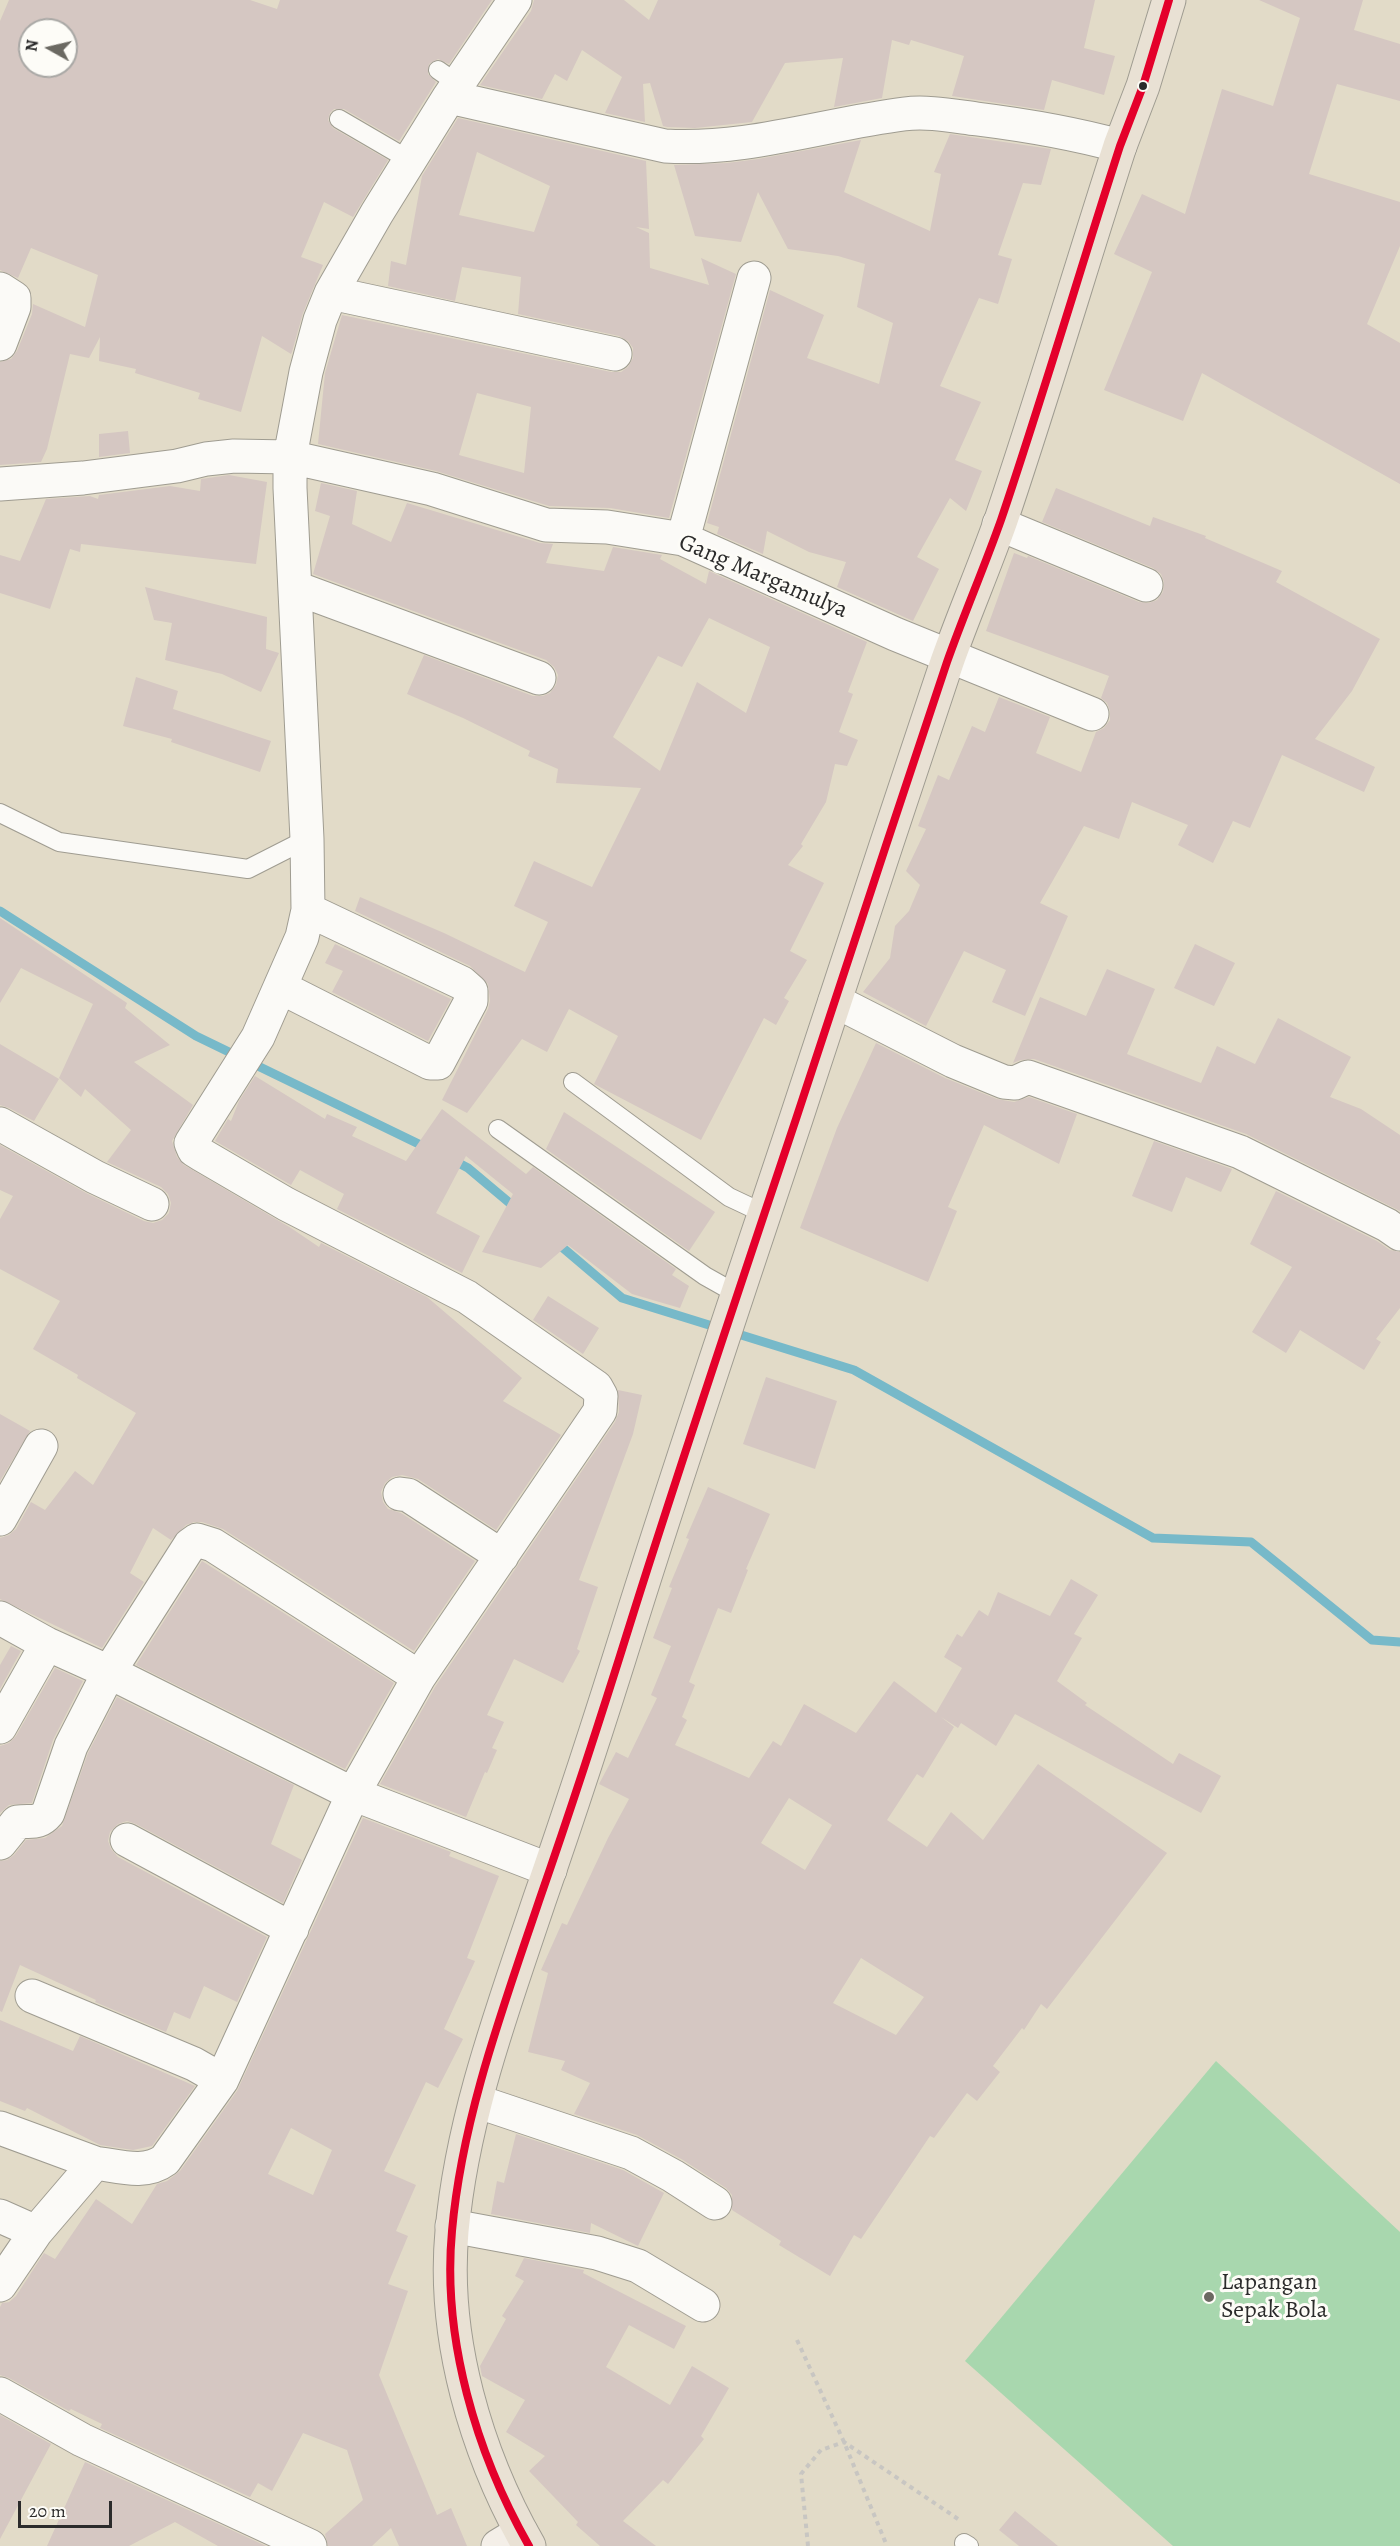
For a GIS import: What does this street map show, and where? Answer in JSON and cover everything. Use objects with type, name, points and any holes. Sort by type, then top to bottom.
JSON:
[{"type":"main road","points":[[516,2541],[474,2419],[460,2369],[453,2320],[450,2268],[452,2226],[461,2161],[476,2101],[517,1966],[716,1357],[950,655],[999,524],[1120,146],[1143,86],[1169,0]]},
{"type":"street","points":[[0,2128],[95,2163],[143,2169],[155,2167],[165,2160],[222,2080],[353,1794],[418,1677],[600,1411],[601,1396],[596,1387],[467,1297],[286,1204],[194,1150],[191,1143],[258,1037],[302,937],[308,910],[307,839],[290,458],[306,372],[320,320],[331,293],[376,213],[411,161],[448,84],[515,0]]},
{"type":"street","points":[[448,84],[665,146],[693,148],[749,141],[915,113],[934,113],[1022,125],[1120,146]]},
{"type":"street","points":[[683,539],[754,278]]},
{"type":"street","points":[[0,289],[14,298],[14,307],[0,344]]},
{"type":"street","points":[[331,293],[615,354]]},
{"type":"street","name":"Gang Margamulya","points":[[0,484],[83,478],[234,456],[290,458],[432,489],[546,525],[607,527],[683,539],[895,634],[1092,714]]},
{"type":"street","points":[[999,524],[1146,585]]},
{"type":"street","points":[[296,588],[539,678]]},
{"type":"street","points":[[280,987],[430,1063],[438,1064],[471,1000],[471,990],[462,983],[308,910]]},
{"type":"street","points":[[835,1000],[953,1061],[1004,1082],[1015,1083],[1028,1077],[1240,1152],[1387,1225],[1400,1234]]},
{"type":"street","points":[[0,1124],[95,1177],[152,1204]]},
{"type":"street","points":[[0,1519],[41,1446]]},
{"type":"street","points":[[400,1494],[408,1495],[502,1556]]},
{"type":"street","points":[[0,1841],[17,1822],[33,1823],[42,1820],[48,1813],[71,1746],[109,1672],[190,1545],[197,1540],[213,1545],[418,1677]]},
{"type":"street","points":[[0,1618],[47,1644],[109,1672],[353,1794],[550,1870]]},
{"type":"street","points":[[0,1727],[47,1644]]},
{"type":"street","points":[[127,1840],[292,1929]]},
{"type":"street","points":[[32,1996],[194,2064],[222,2080]]},
{"type":"street","points":[[476,2101],[631,2153],[715,2203]]},
{"type":"street","points":[[0,2286],[36,2232],[95,2163]]},
{"type":"street","points":[[0,2216],[36,2232]]},
{"type":"street","points":[[452,2226],[597,2253],[638,2266],[703,2305]]},
{"type":"street","points":[[0,2394],[82,2440],[310,2546]]},
{"type":"lane","points":[[339,119],[411,161]]},
{"type":"lane","points":[[0,813],[46,837],[72,845],[248,869],[307,839]]},
{"type":"lane","points":[[573,1082],[729,1197],[765,1214]]},
{"type":"lane","points":[[498,1129],[705,1276],[734,1305]]},
{"type":"path","points":[[798,2340],[888,2546]]},
{"type":"path","points":[[844,2442],[967,2538]]},
{"type":"path","points":[[807,2546],[801,2474],[821,2450],[844,2442]]},
{"type":"green space","name":"Lapangan Sepak Bola","points":[[1216,2061],[1400,2232],[1400,2546],[1173,2546],[965,2361]]},
{"type":"building","points":[[9,0],[250,0],[277,9],[280,0],[492,0],[449,64],[438,59],[429,64],[428,74],[436,82],[399,141],[344,109],[334,109],[330,113],[328,120],[333,128],[388,160],[353,217],[324,202],[301,257],[323,265],[303,313],[292,352],[291,354],[262,336],[241,412],[198,399],[200,393],[135,373],[136,369],[99,361],[100,337],[89,358],[70,354],[47,449],[41,462],[0,465],[0,362],[11,359],[17,351],[32,314],[33,304],[85,327],[98,275],[31,248],[18,278],[0,270],[0,21]]},
{"type":"building","points":[[534,0],[624,0],[649,20],[658,0],[1095,0],[1084,48],[1115,56],[1104,95],[1052,80],[1044,110],[952,96],[964,56],[911,40],[909,45],[892,40],[882,98],[834,107],[843,58],[785,63],[752,122],[695,128],[667,127],[663,126],[650,83],[643,84],[645,122],[605,113],[622,77],[582,50],[567,81],[555,74],[542,99],[480,85],[531,11]]},
{"type":"building","points":[[1259,0],[1363,0],[1354,30],[1400,44],[1400,101],[1337,84],[1309,174],[1400,202],[1400,246],[1367,324],[1400,343],[1400,484],[1202,373],[1183,421],[1104,390],[1152,272],[1114,254],[1142,194],[1185,214],[1222,89],[1273,106],[1300,18]]},
{"type":"building","points":[[458,118],[646,161],[649,229],[636,227],[649,233],[650,268],[709,285],[701,258],[736,274],[669,518],[610,508],[549,506],[436,471],[318,444],[325,373],[342,315],[611,372],[621,372],[628,367],[633,358],[633,348],[628,341],[619,336],[518,314],[521,277],[462,267],[455,301],[388,286],[391,261],[406,265],[422,176]],"holes":[[[477,152],[550,186],[534,232],[459,215]],[[477,393],[531,407],[524,473],[459,455]]]},
{"type":"building","points":[[950,134],[1051,149],[1041,185],[1023,183],[998,255],[1012,259],[998,304],[979,298],[940,386],[981,402],[955,460],[982,471],[966,511],[950,498],[917,557],[939,569],[913,621],[837,587],[846,562],[809,552],[767,531],[763,554],[717,534],[719,527],[707,523],[770,290],[824,315],[807,358],[879,384],[893,323],[857,307],[865,264],[838,256],[788,249],[758,192],[741,242],[695,236],[674,165],[758,159],[861,140],[844,192],[930,231],[941,174],[934,172]]},
{"type":"building","points":[[128,431],[130,453],[99,457],[99,434]]},
{"type":"building","points":[[229,475],[267,482],[256,564],[81,544],[80,552],[70,549],[50,609],[0,593],[0,555],[20,561],[46,499],[90,496],[98,499],[99,495],[170,486],[200,491],[201,479]]},
{"type":"building","points":[[321,483],[357,491],[352,524],[391,542],[407,503],[540,543],[553,544],[546,563],[604,571],[613,547],[662,555],[660,559],[706,584],[709,571],[867,642],[848,692],[853,694],[839,732],[858,740],[847,766],[835,764],[826,802],[801,844],[803,846],[788,865],[824,883],[790,951],[807,960],[784,998],[789,1001],[776,1025],[764,1018],[701,1140],[594,1084],[618,1036],[569,1009],[547,1052],[522,1039],[467,1113],[442,1100],[488,1009],[490,1001],[488,984],[470,966],[355,911],[360,897],[444,933],[525,972],[548,922],[514,906],[534,861],[592,887],[641,788],[556,783],[558,769],[528,756],[530,751],[407,694],[424,655],[533,696],[550,693],[556,685],[558,675],[554,667],[546,660],[313,574],[330,516],[315,511]],"holes":[[[709,618],[770,647],[746,713],[697,682],[660,771],[613,737],[658,656],[682,667]]]},
{"type":"building","points":[[1056,488],[1150,526],[1153,517],[1206,536],[1205,538],[1282,571],[1276,582],[1380,639],[1352,691],[1315,739],[1375,767],[1364,792],[1282,755],[1250,828],[1233,821],[1213,863],[1178,845],[1188,825],[1132,802],[1119,839],[1084,826],[1040,903],[1068,916],[1025,1016],[992,1002],[1006,970],[964,951],[926,1026],[863,992],[890,958],[895,926],[909,911],[920,885],[906,871],[926,829],[918,826],[938,775],[949,780],[972,726],[985,732],[999,697],[1050,717],[1036,753],[1081,772],[1096,732],[1104,728],[1110,720],[1107,703],[1101,698],[1109,676],[986,631],[1014,553],[1027,558],[1028,556],[1139,602],[1149,603],[1157,600],[1163,592],[1164,582],[1161,574],[1153,568],[1042,522]]},
{"type":"building","points":[[145,587],[267,617],[266,649],[279,653],[261,692],[222,674],[165,660],[172,623],[154,620]]},
{"type":"building","points":[[136,677],[178,691],[173,709],[271,741],[260,772],[171,742],[172,739],[123,726]]},
{"type":"building","points":[[0,918],[127,1003],[125,1008],[170,1045],[134,1062],[193,1105],[172,1141],[177,1157],[184,1165],[319,1247],[321,1243],[427,1297],[522,1378],[503,1401],[561,1435],[496,1530],[418,1479],[402,1475],[392,1477],[385,1483],[381,1492],[383,1502],[388,1509],[401,1513],[475,1561],[414,1651],[223,1529],[202,1522],[186,1525],[171,1540],[153,1528],[130,1573],[144,1582],[102,1648],[0,1599],[0,1538],[16,1529],[31,1502],[45,1510],[75,1471],[93,1485],[136,1413],[33,1349],[60,1301],[0,1269],[0,1219],[13,1196],[0,1190],[0,1145],[86,1193],[144,1221],[153,1223],[162,1220],[169,1213],[171,1203],[168,1194],[161,1187],[107,1162],[131,1130],[85,1089],[81,1097],[59,1078],[93,1004],[21,968],[0,1003]]},
{"type":"building","points":[[335,944],[451,999],[428,1041],[332,992],[343,971],[325,963]]},
{"type":"building","points":[[1195,944],[1235,963],[1214,1006],[1174,988]]},
{"type":"building","points":[[1107,969],[1155,989],[1127,1054],[1201,1083],[1217,1046],[1255,1064],[1278,1018],[1351,1057],[1330,1097],[1361,1109],[1400,1135],[1400,1211],[1246,1134],[1034,1059],[1013,1063],[1040,997],[1086,1016]]},
{"type":"building","points":[[876,1043],[945,1078],[997,1099],[1014,1102],[1029,1097],[1077,1114],[1059,1164],[984,1125],[948,1207],[957,1211],[928,1282],[800,1228],[837,1128]]},
{"type":"building","points":[[0,1044],[59,1079],[34,1121],[0,1105]]},
{"type":"building","points":[[255,1076],[325,1119],[327,1114],[357,1127],[352,1136],[406,1161],[442,1109],[526,1174],[533,1167],[676,1269],[672,1275],[689,1286],[680,1308],[632,1294],[568,1245],[541,1268],[482,1252],[513,1194],[466,1156],[436,1213],[480,1236],[462,1273],[337,1209],[344,1194],[300,1170],[291,1185],[215,1141],[228,1119],[231,1121],[239,1101]]},
{"type":"building","points":[[564,1112],[715,1212],[689,1251],[546,1149]]},
{"type":"building","points":[[1154,1141],[1232,1169],[1221,1192],[1186,1177],[1172,1212],[1132,1196]]},
{"type":"building","points":[[1276,1191],[1377,1241],[1390,1250],[1400,1252],[1400,1308],[1376,1339],[1381,1342],[1364,1370],[1300,1330],[1286,1353],[1252,1332],[1292,1267],[1250,1244]]},
{"type":"building","points":[[548,1296],[599,1328],[583,1354],[533,1320]]},
{"type":"building","points":[[766,1377],[837,1401],[815,1469],[743,1444]]},
{"type":"building","points":[[618,1390],[642,1395],[633,1434],[579,1580],[598,1587],[577,1649],[580,1651],[563,1683],[514,1659],[487,1715],[504,1722],[492,1748],[497,1750],[466,1817],[380,1784],[435,1687],[615,1422],[619,1412]]},
{"type":"building","points":[[0,1414],[30,1431],[0,1481]]},
{"type":"building","points":[[708,1487],[770,1514],[746,1569],[748,1570],[731,1613],[718,1608],[689,1682],[695,1685],[682,1717],[687,1720],[675,1745],[749,1778],[773,1741],[781,1746],[804,1704],[856,1733],[894,1681],[936,1713],[962,1668],[944,1657],[957,1634],[962,1637],[979,1610],[988,1616],[998,1592],[1050,1616],[1071,1579],[1098,1595],[1074,1634],[1082,1638],[1057,1681],[1087,1703],[1085,1705],[1173,1764],[1179,1753],[1221,1776],[1201,1813],[1015,1714],[996,1746],[961,1723],[958,1728],[941,1717],[954,1727],[923,1778],[917,1774],[887,1820],[927,1847],[951,1812],[983,1840],[1038,1764],[1167,1853],[1047,2009],[1041,2004],[1024,2030],[1022,2028],[993,2066],[1000,2072],[977,2101],[967,2093],[934,2138],[930,2136],[861,2239],[854,2235],[830,2276],[779,2245],[781,2241],[732,2210],[732,2195],[726,2188],[683,2160],[637,2135],[574,2114],[590,2083],[561,2070],[565,2061],[528,2052],[548,1973],[541,1970],[562,1923],[567,1925],[629,1799],[599,1784],[616,1752],[628,1758],[657,1698],[651,1695],[671,1646],[653,1638],[672,1588],[669,1587],[689,1539],[686,1538]],"holes":[[[789,1798],[832,1825],[805,1870],[761,1843]],[[861,1958],[924,1997],[896,2035],[833,2003]]]},
{"type":"building","points":[[202,1561],[394,1683],[345,1769],[136,1665]]},
{"type":"building","points":[[11,1646],[21,1651],[0,1689],[0,1665]]},
{"type":"building","points":[[55,1668],[83,1681],[53,1740],[32,1803],[9,1805],[0,1813],[0,1746],[9,1743],[16,1736]]},
{"type":"building","points":[[117,1697],[294,1785],[271,1844],[302,1860],[283,1903],[136,1824],[127,1821],[118,1824],[110,1832],[108,1841],[118,1857],[267,1937],[237,2002],[204,1986],[190,2019],[174,2012],[166,2032],[95,2002],[96,2000],[20,1965],[2,2012],[0,2011],[0,1861],[7,1860],[14,1855],[26,1840],[45,1838],[62,1826],[88,1753]]},
{"type":"building","points":[[363,1818],[451,1852],[449,1856],[499,1876],[467,1958],[475,1961],[444,2029],[463,2039],[438,2088],[426,2082],[384,2171],[416,2185],[396,2231],[408,2236],[388,2284],[408,2291],[379,2375],[437,2515],[451,2508],[467,2546],[399,2546],[391,2528],[372,2546],[328,2546],[325,2534],[363,2500],[347,2450],[303,2433],[272,2491],[258,2483],[250,2497],[100,2428],[102,2424],[71,2409],[69,2411],[0,2375],[0,2307],[2,2303],[9,2302],[16,2296],[44,2253],[55,2259],[96,2199],[132,2224],[157,2184],[167,2181],[180,2171],[237,2091]],"holes":[[[291,2128],[332,2150],[313,2195],[268,2174]]]},
{"type":"building","points":[[0,2020],[73,2051],[80,2036],[195,2086],[152,2146],[133,2150],[100,2145],[27,2108],[25,2111],[0,2101]]},
{"type":"building","points":[[516,2134],[623,2170],[664,2193],[638,2246],[591,2223],[590,2233],[491,2214],[497,2181],[504,2183]]},
{"type":"building","points":[[524,2258],[584,2270],[583,2273],[686,2326],[674,2349],[629,2325],[606,2367],[670,2405],[692,2366],[729,2388],[701,2436],[704,2439],[668,2484],[663,2480],[623,2521],[656,2546],[600,2546],[576,2525],[578,2522],[529,2471],[545,2456],[506,2432],[525,2400],[482,2376],[480,2366],[506,2319],[502,2316],[524,2281],[515,2276]]},
{"type":"building","points":[[0,2415],[51,2444],[0,2539]]},
{"type":"building","points":[[85,2462],[266,2546],[218,2546],[175,2522],[129,2546],[47,2546]]},
{"type":"building","points":[[1015,2511],[1058,2546],[1019,2546],[999,2530]]},
{"type":"waterway","points":[[0,911],[196,1036],[427,1148]]},
{"type":"waterway","points":[[451,1159],[468,1168],[518,1210]]},
{"type":"waterway","points":[[556,1242],[622,1298],[854,1370],[1153,1538],[1251,1542],[1372,1640],[1400,1642]]},
{"type":"transit line","points":[[529,2546],[493,2473],[479,2434],[467,2394],[452,2312],[450,2271],[452,2231],[457,2189],[474,2105],[498,2023],[586,1763],[691,1434],[947,662],[1017,473],[1120,146],[1143,86],[1169,0]]},
{"type":"place","name":"Lapangan Sepak Bola","points":[[1209,2297]]}]
